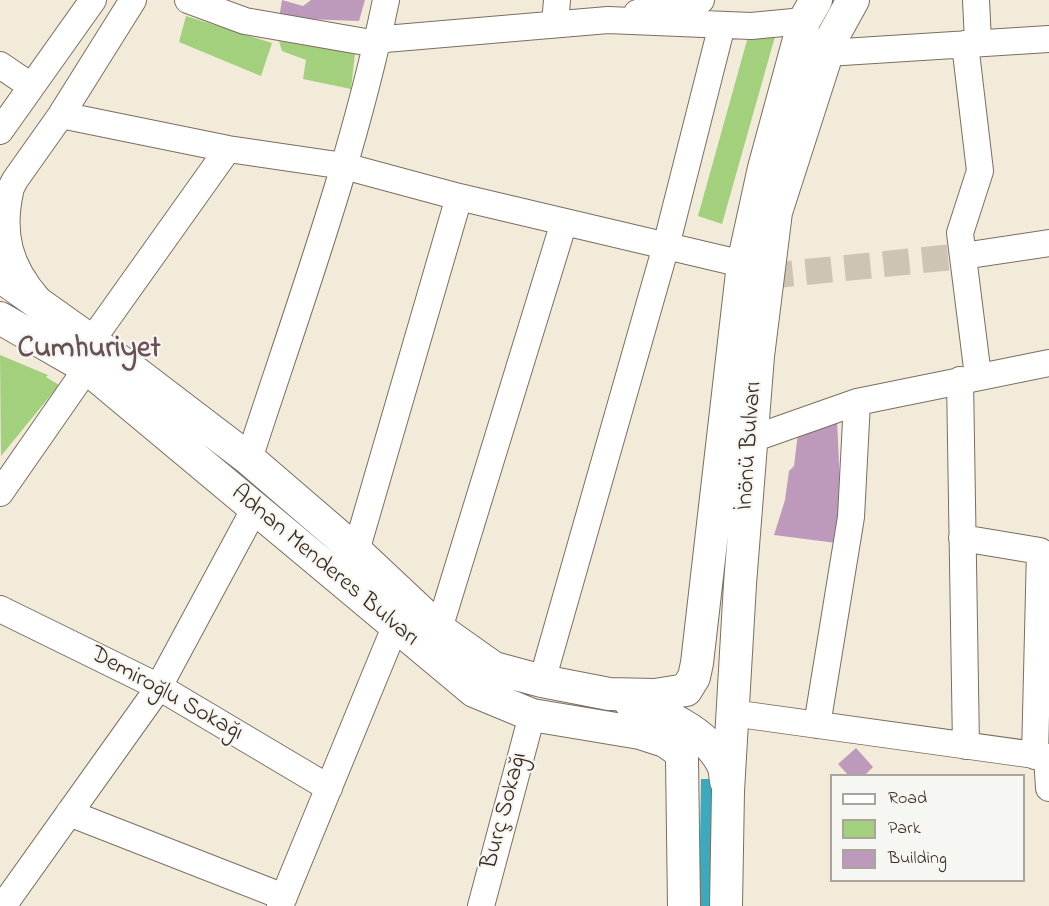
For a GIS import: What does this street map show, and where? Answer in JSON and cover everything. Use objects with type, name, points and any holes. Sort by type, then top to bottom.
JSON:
[{"type":"main road","name":"İnönü Bulvarı","points":[[726,906],[732,713],[758,356],[776,212],[830,45],[853,0]]},
{"type":"main road","name":"İnönü Bulvarı","points":[[694,677],[743,264],[764,168],[810,11]]},
{"type":"main road","points":[[810,11],[830,45]]},
{"type":"main road","name":"Adnan Menderes Bulvarı","points":[[0,276],[50,313],[89,354],[255,508],[474,691],[532,715],[640,733],[664,741],[678,750],[682,758],[684,906]]},
{"type":"main road","name":"Adnan Menderes Bulvarı","points":[[0,318],[89,354],[249,459],[356,551],[439,629],[494,668],[542,681],[609,694],[670,717],[714,750],[723,765],[728,791]]},
{"type":"main road","name":"Adnan Menderes Bulvarı","points":[[609,694],[674,693],[686,690],[694,677]]},
{"type":"street","points":[[0,131],[93,0]]},
{"type":"street","points":[[50,313],[31,291],[19,272],[7,240],[5,199],[133,0]]},
{"type":"street","points":[[188,0],[245,21],[377,44],[385,39],[556,12],[608,20],[751,26],[810,11]]},
{"type":"street","points":[[249,459],[345,166],[377,44],[386,0]]},
{"type":"street","points":[[608,20],[669,5],[701,0]]},
{"type":"street","points":[[966,746],[962,538],[969,378],[960,233],[980,171],[972,43],[976,0]]},
{"type":"street","points":[[542,681],[666,246],[722,25]]},
{"type":"street","points":[[830,45],[972,43],[1049,39]]},
{"type":"street","points":[[0,65],[32,86]]},
{"type":"street","points":[[61,115],[228,149],[345,166],[564,222],[743,264]]},
{"type":"street","points":[[0,494],[89,354],[228,149]]},
{"type":"street","points":[[356,551],[459,196]]},
{"type":"street","points":[[439,629],[564,222]]},
{"type":"street","points":[[963,256],[1049,243]]},
{"type":"street","points":[[752,439],[857,402],[1049,363]]},
{"type":"street","points":[[817,725],[851,517],[857,402]]},
{"type":"street","points":[[2,905],[159,687],[255,508]]},
{"type":"street","points":[[962,538],[1040,551],[1044,757],[1049,788]]},
{"type":"street","name":"Demiroğlu Sokağı","points":[[0,609],[159,687],[329,788]]},
{"type":"street","points":[[69,813],[282,901],[395,627]]},
{"type":"street","points":[[732,713],[1044,757]]},
{"type":"street","name":"Burç Sokağı","points":[[481,906],[532,715]]},
{"type":"green space","points":[[186,16],[272,43],[261,76],[179,42]]},
{"type":"green space","points":[[751,26],[776,33],[722,224],[698,216]]},
{"type":"green space","points":[[279,41],[355,53],[351,89],[303,79],[306,60],[282,51]]},
{"type":"green space","points":[[0,355],[48,375],[46,377],[59,385],[1,456]]},
{"type":"water","points":[[701,779],[711,779],[711,906],[699,906]]},
{"type":"building","points":[[282,0],[303,6],[311,0],[365,0],[359,21],[279,18]]},
{"type":"building","points":[[837,419],[841,507],[836,543],[774,535],[785,500],[789,471],[794,466],[798,433]]},
{"type":"building","points":[[856,748],[873,767],[866,774],[847,774],[838,764]]},
{"type":"tunnel","points":[[767,276],[963,256]]},
{"type":"district","name":"Cumhuriyet","points":[[89,351]]}]
